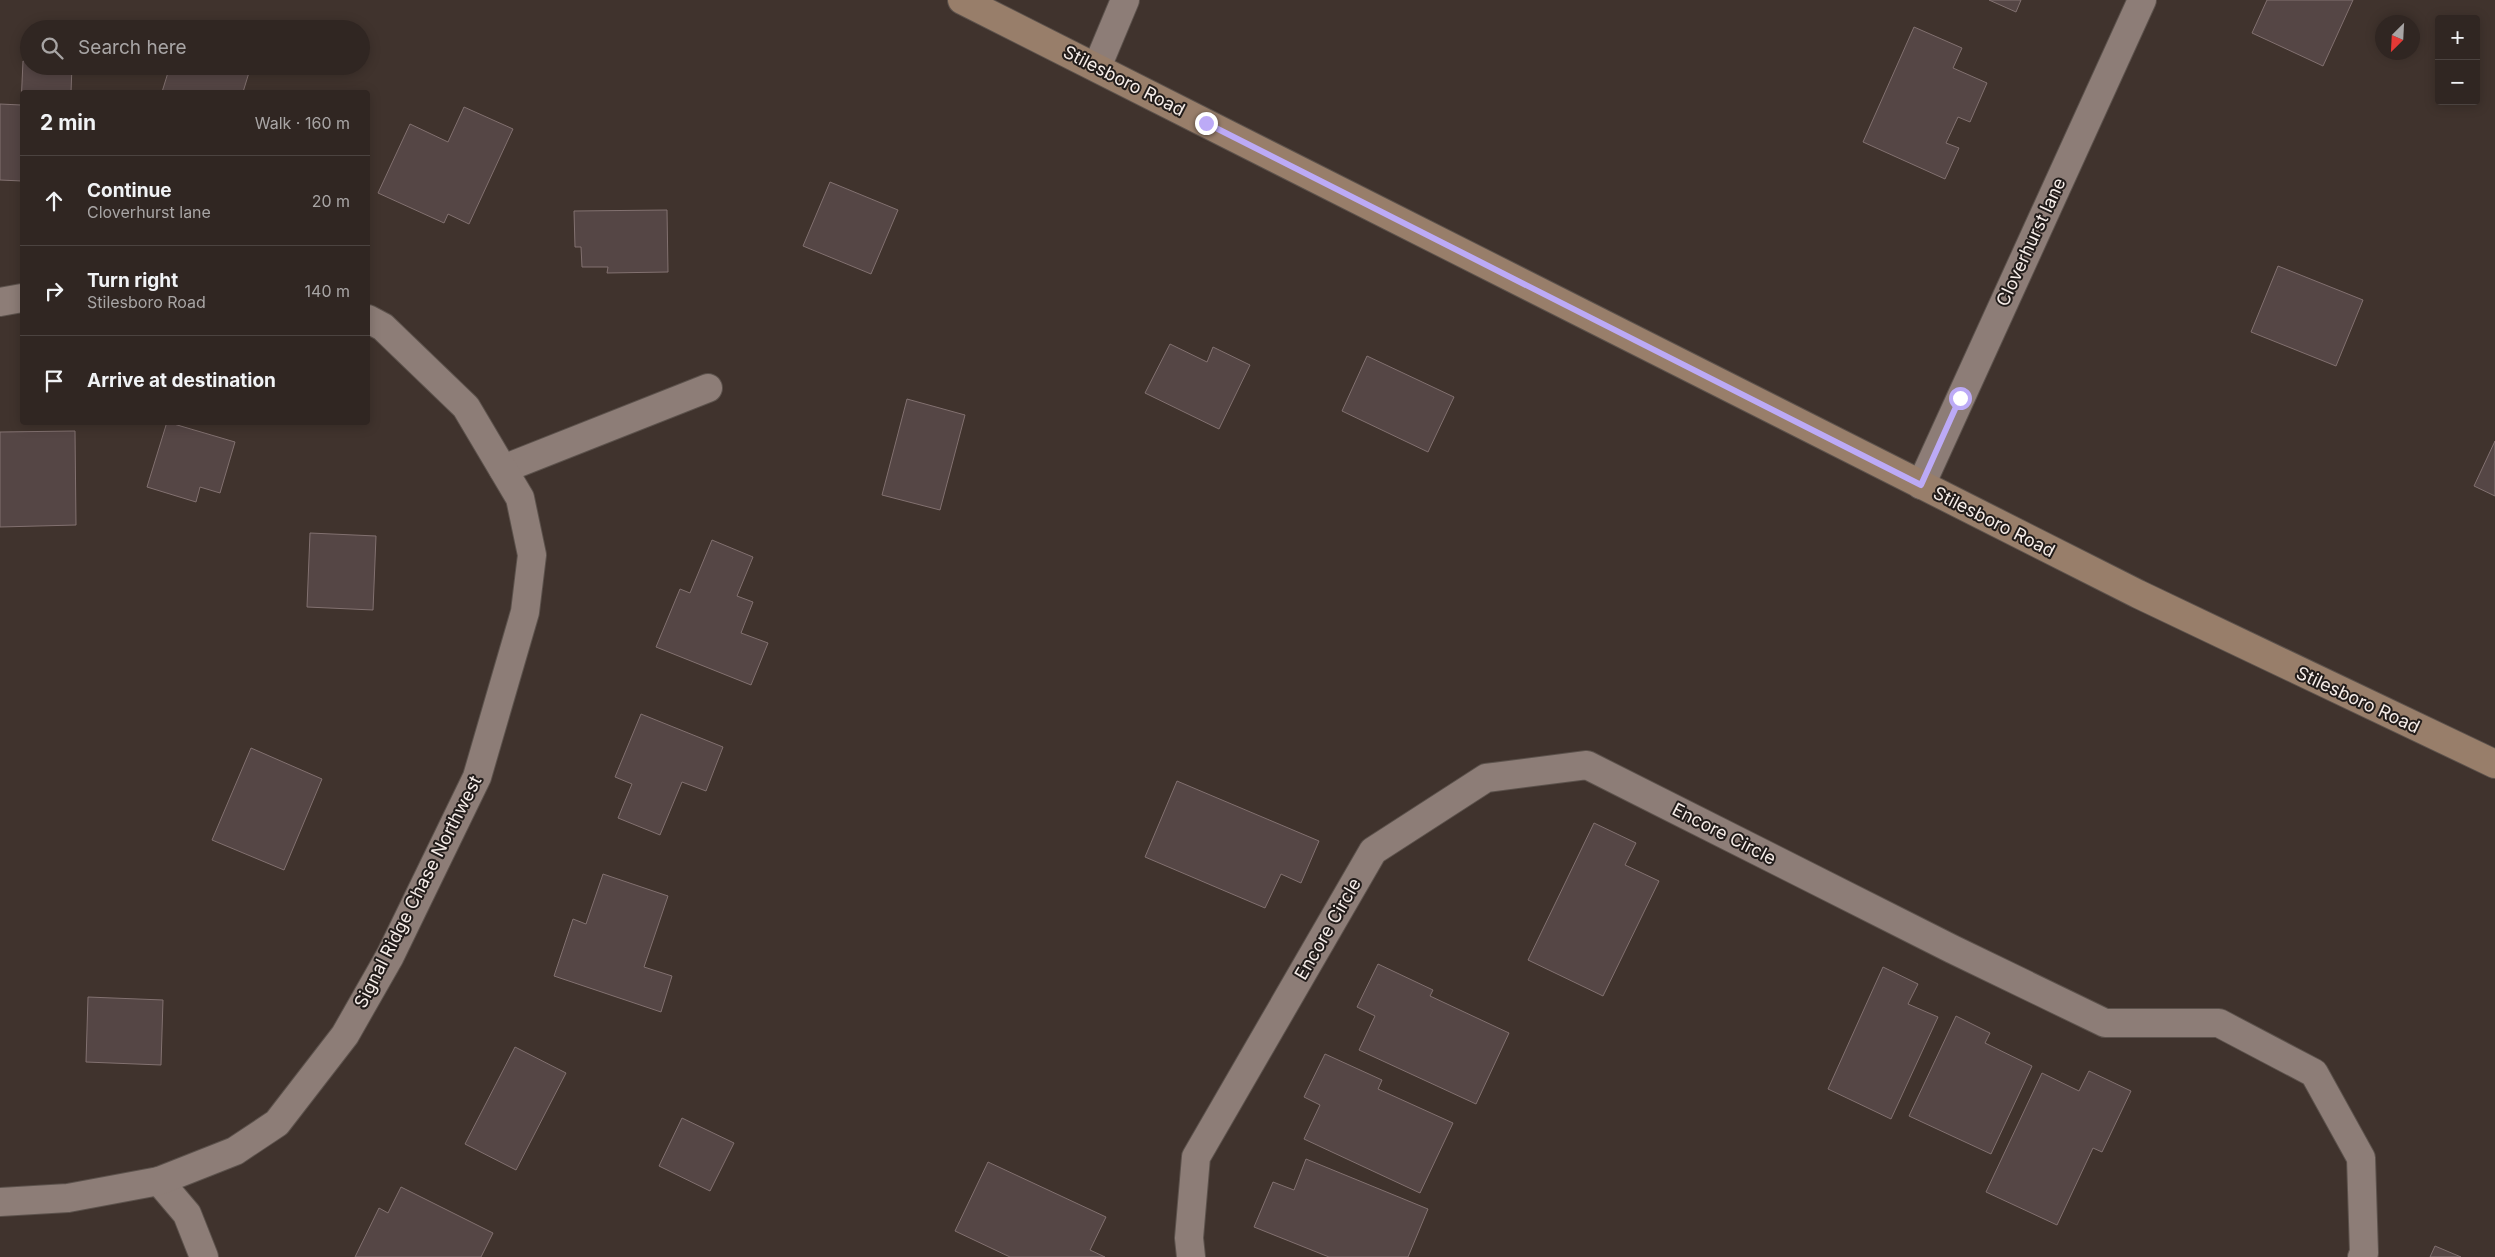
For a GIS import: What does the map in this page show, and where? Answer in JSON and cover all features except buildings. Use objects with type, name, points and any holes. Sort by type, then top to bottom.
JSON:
[{"type":"main road","name":"Stilesboro Road","points":[[962,0],[1921,485],[2232,640],[2495,764]]},
{"type":"street","points":[[1097,67],[1125,0]]},
{"type":"street","name":"Cloverhurst lane","points":[[1921,485],[2142,0]]},
{"type":"street","points":[[0,302],[20,298]]},
{"type":"street","name":"Signal Ridge Chase Northwest","points":[[0,1202],[68,1198],[159,1181],[235,1151],[277,1123],[345,1035],[390,956],[477,777],[525,612],[532,555],[520,498],[466,407],[382,327],[370,320]]},
{"type":"street","points":[[503,468],[708,388]]},
{"type":"street","name":"Encore Circle","points":[[1191,1257],[1190,1238],[1196,1157],[1374,851],[1486,778],[1587,765],[1952,949],[2105,1023],[2219,1023],[2314,1073],[2362,1158],[2364,1253],[2362,1257]]},
{"type":"street","points":[[159,1181],[187,1214],[204,1257]]},
{"type":"route","points":[[1206,123],[1921,485],[1960,398]]}]
